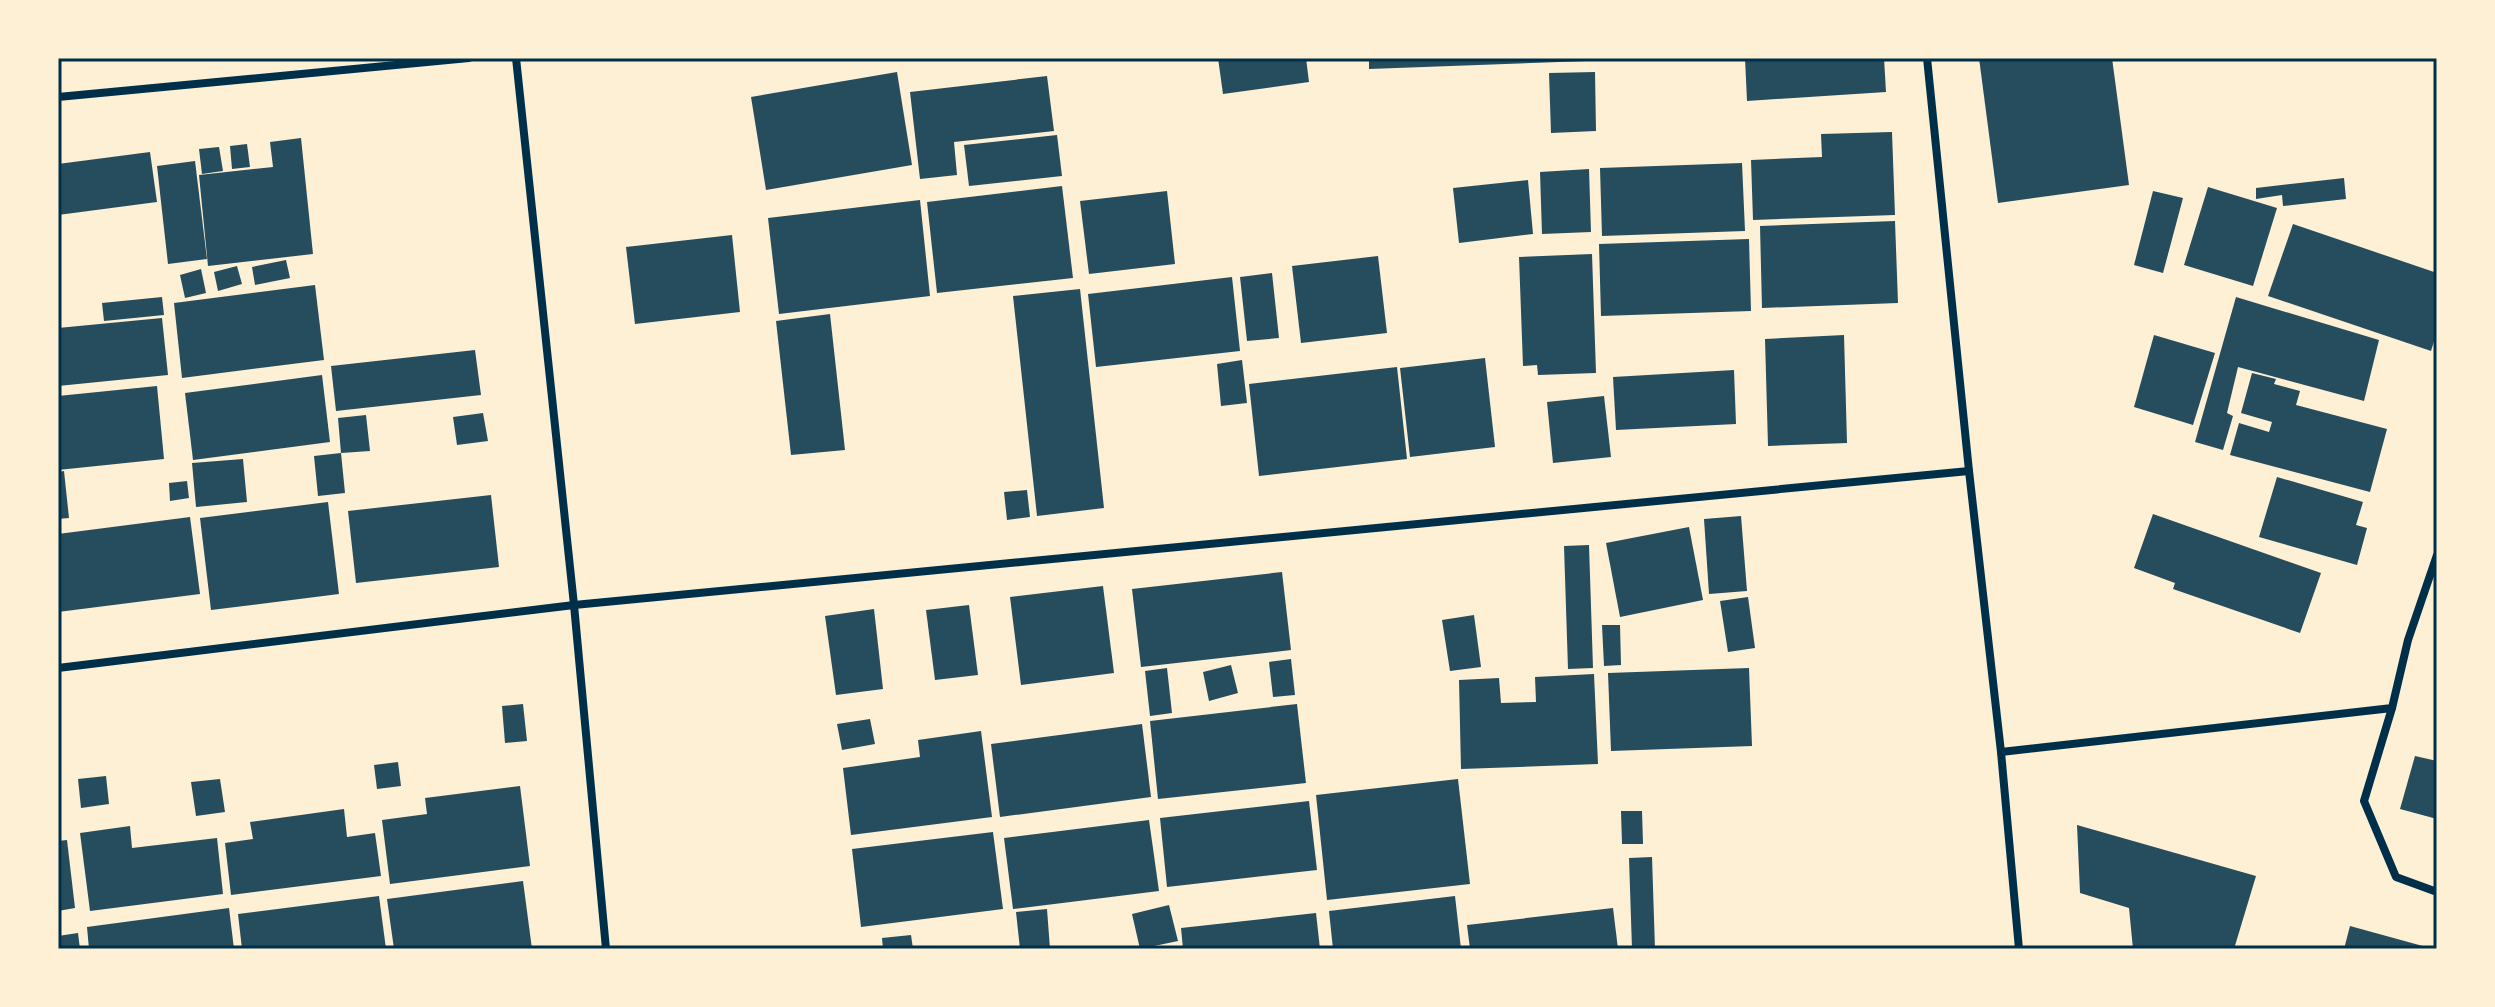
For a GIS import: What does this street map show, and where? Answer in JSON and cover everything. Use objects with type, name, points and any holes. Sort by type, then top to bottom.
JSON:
[{"type":"street","points":[[58,97],[469,58]]},
{"type":"street","points":[[516,58],[574,605],[606,949]]},
{"type":"street","points":[[1927,58],[2019,949]]},
{"type":"street","points":[[58,668],[574,605],[1969,471]]},
{"type":"street","points":[[2437,555],[2408,640],[2392,708],[2364,801],[2396,877],[2437,892]]},
{"type":"street","points":[[2001,752],[2392,708]]},
{"type":"building","points":[[1218,58],[1306,58],[1309,82],[1223,94]]},
{"type":"building","points":[[1369,58],[1587,58],[1587,61],[1369,69]]},
{"type":"building","points":[[1745,58],[1884,58],[1886,92],[1747,101]]},
{"type":"building","points":[[1979,58],[2112,58],[2129,185],[1998,203]]},
{"type":"building","points":[[897,72],[912,165],[766,190],[751,97]]},
{"type":"building","points":[[1595,72],[1596,131],[1551,133],[1549,73]]},
{"type":"building","points":[[1047,76],[1054,131],[954,142],[957,175],[920,179],[910,92]]},
{"type":"building","points":[[1892,132],[1895,215],[1753,220],[1751,160],[1822,157],[1821,134]]},
{"type":"building","points":[[1057,135],[1062,176],[969,186],[964,145]]},
{"type":"building","points":[[301,138],[313,254],[208,266],[199,175],[273,167],[270,142]]},
{"type":"building","points":[[247,144],[250,167],[232,169],[230,146]]},
{"type":"building","points":[[219,147],[223,171],[202,174],[199,149]]},
{"type":"building","points":[[150,152],[157,202],[58,215],[58,164]]},
{"type":"building","points":[[195,161],[207,259],[168,264],[157,166]]},
{"type":"building","points":[[1742,163],[1745,231],[1602,236],[1600,168]]},
{"type":"building","points":[[1589,169],[1591,232],[1542,234],[1540,172]]},
{"type":"building","points":[[2344,178],[2346,199],[2283,206],[2282,195],[2256,199],[2256,188]]},
{"type":"building","points":[[1528,180],[1533,234],[1459,243],[1453,188]]},
{"type":"building","points":[[1062,186],[1073,278],[937,293],[927,202]]},
{"type":"building","points":[[2208,187],[2277,208],[2253,286],[2184,265]]},
{"type":"building","points":[[1167,191],[1175,264],[1089,274],[1080,201]]},
{"type":"building","points":[[2153,191],[2183,198],[2163,273],[2134,265]]},
{"type":"building","points":[[920,200],[930,296],[779,314],[768,218]]},
{"type":"building","points":[[1895,221],[1898,303],[1762,308],[1760,226]]},
{"type":"building","points":[[2293,224],[2437,273],[2437,332],[2431,351],[2268,296]]},
{"type":"building","points":[[732,235],[740,312],[635,324],[626,247]]},
{"type":"building","points":[[1749,239],[1751,311],[1601,316],[1599,244]]},
{"type":"building","points":[[1592,254],[1596,373],[1538,375],[1537,365],[1523,366],[1519,257]]},
{"type":"building","points":[[1378,256],[1387,333],[1301,343],[1292,266]]},
{"type":"building","points":[[286,260],[290,278],[255,285],[252,267]]},
{"type":"building","points":[[237,266],[242,284],[218,291],[214,272]]},
{"type":"building","points":[[201,269],[206,293],[185,298],[180,275]]},
{"type":"building","points":[[1272,273],[1279,338],[1247,341],[1240,277]]},
{"type":"building","points":[[1232,277],[1240,351],[1096,367],[1088,294]]},
{"type":"building","points":[[315,285],[324,360],[182,378],[174,303]]},
{"type":"building","points":[[1080,289],[1104,508],[1037,516],[1013,296]]},
{"type":"building","points":[[162,297],[164,315],[104,321],[102,303]]},
{"type":"building","points":[[2236,297],[2379,340],[2364,401],[2238,367],[2227,413],[2233,416],[2223,450],[2195,442]]},
{"type":"building","points":[[830,314],[845,450],[791,455],[776,321]]},
{"type":"building","points":[[162,318],[168,375],[58,386],[58,328]]},
{"type":"building","points":[[1844,335],[1847,443],[1768,446],[1765,339]]},
{"type":"building","points":[[2154,335],[2215,353],[2193,425],[2134,407]]},
{"type":"building","points":[[475,350],[481,395],[336,411],[331,366]]},
{"type":"building","points":[[1485,358],[1495,447],[1410,457],[1400,368]]},
{"type":"building","points":[[1242,360],[1247,403],[1221,406],[1217,364]]},
{"type":"building","points":[[1397,367],[1407,459],[1259,476],[1249,384]]},
{"type":"building","points":[[1734,370],[1736,424],[1616,430],[1613,377]]},
{"type":"building","points":[[2252,373],[2276,379],[2274,384],[2300,391],[2296,405],[2387,429],[2370,492],[2230,455],[2239,423],[2269,432],[2272,422],[2241,413]]},
{"type":"building","points":[[322,375],[330,442],[193,460],[185,393]]},
{"type":"building","points":[[157,386],[164,459],[58,470],[58,396]]},
{"type":"building","points":[[1604,396],[1611,457],[1553,463],[1547,402]]},
{"type":"building","points":[[483,413],[488,441],[457,445],[453,417]]},
{"type":"building","points":[[366,415],[370,451],[341,453],[338,418]]},
{"type":"building","points":[[341,453],[345,493],[318,496],[314,456]]},
{"type":"building","points":[[243,459],[247,502],[196,507],[192,463]]},
{"type":"building","points":[[64,471],[69,518],[58,519],[58,472]]},
{"type":"building","points":[[2277,477],[2363,502],[2356,525],[2367,528],[2357,565],[2259,537]]},
{"type":"building","points":[[187,481],[189,498],[170,501],[169,483]]},
{"type":"building","points":[[1027,490],[1030,517],[1007,520],[1004,492]]},
{"type":"building","points":[[491,495],[499,567],[356,583],[348,511]]},
{"type":"building","points":[[328,502],[339,594],[211,610],[200,518]]},
{"type":"building","points":[[2153,514],[2321,573],[2300,633],[2173,589],[2175,583],[2134,568]]},
{"type":"building","points":[[1741,516],[1747,591],[1709,594],[1704,519]]},
{"type":"building","points":[[190,517],[200,594],[58,612],[58,534]]},
{"type":"building","points":[[1689,527],[1703,600],[1620,617],[1606,543]]},
{"type":"building","points":[[1589,545],[1593,668],[1568,669],[1564,546]]},
{"type":"building","points":[[1282,572],[1291,650],[1141,667],[1132,589]]},
{"type":"building","points":[[1103,586],[1114,673],[1021,685],[1010,597]]},
{"type":"building","points":[[1748,597],[1755,648],[1728,652],[1720,601]]},
{"type":"building","points":[[969,605],[978,675],[935,680],[926,610]]},
{"type":"building","points":[[874,609],[883,689],[836,695],[825,616]]},
{"type":"building","points":[[1474,615],[1481,667],[1450,671],[1442,620]]},
{"type":"building","points":[[1602,625],[1620,625],[1621,665],[1604,666]]},
{"type":"building","points":[[1291,659],[1295,695],[1273,697],[1269,662]]},
{"type":"building","points":[[1231,665],[1238,693],[1209,701],[1203,672]]},
{"type":"building","points":[[1167,668],[1172,713],[1150,716],[1145,671]]},
{"type":"building","points":[[1749,668],[1752,746],[1611,751],[1608,673]]},
{"type":"building","points":[[1594,674],[1598,764],[1461,769],[1459,680],[1499,678],[1501,703],[1536,702],[1535,677]]},
{"type":"building","points":[[523,704],[527,741],[505,743],[502,706]]},
{"type":"building","points":[[1297,704],[1306,783],[1158,799],[1150,721]]},
{"type":"building","points":[[870,719],[875,744],[842,750],[837,724]]},
{"type":"building","points":[[1142,724],[1151,797],[1000,817],[991,744]]},
{"type":"building","points":[[981,731],[992,817],[851,835],[843,768],[920,757],[918,740]]},
{"type":"building","points":[[2415,756],[2437,761],[2437,819],[2400,809]]},
{"type":"building","points":[[398,762],[401,786],[377,789],[374,765]]},
{"type":"building","points":[[106,776],[109,804],[81,808],[78,779]]},
{"type":"building","points":[[220,779],[225,812],[196,816],[191,782]]},
{"type":"building","points":[[1458,779],[1470,884],[1327,900],[1316,795]]},
{"type":"building","points":[[520,786],[530,866],[390,884],[382,820],[427,814],[425,798]]},
{"type":"building","points":[[1309,801],[1317,870],[1167,887],[1160,818]]},
{"type":"building","points":[[344,809],[347,837],[375,833],[381,876],[231,895],[225,843],[253,839],[250,822]]},
{"type":"building","points":[[1621,811],[1642,811],[1643,844],[1622,844]]},
{"type":"building","points":[[1149,820],[1159,891],[1013,909],[1004,838]]},
{"type":"building","points":[[2077,825],[2256,876],[2234,949],[2133,949],[2129,908],[2080,893]]},
{"type":"building","points":[[130,826],[132,848],[217,838],[223,894],[90,911],[80,833]]},
{"type":"building","points":[[993,832],[1003,909],[861,927],[852,849]]},
{"type":"building","points":[[67,840],[75,908],[58,911],[58,841]]},
{"type":"building","points":[[1652,857],[1655,949],[1632,949],[1629,858]]},
{"type":"building","points":[[523,881],[532,949],[394,949],[387,899]]},
{"type":"building","points":[[379,896],[386,949],[242,949],[238,914]]},
{"type":"building","points":[[1455,896],[1461,949],[1333,949],[1329,911]]},
{"type":"building","points":[[1169,905],[1178,941],[1140,949],[1132,914]]},
{"type":"building","points":[[229,908],[234,949],[89,949],[87,927]]},
{"type":"building","points":[[1613,908],[1618,949],[1470,949],[1467,925]]},
{"type":"building","points":[[1047,909],[1050,949],[1020,949],[1016,912]]},
{"type":"building","points":[[1316,913],[1320,949],[1183,949],[1181,928]]},
{"type":"building","points":[[2350,926],[2430,948],[2430,949],[2344,949]]},
{"type":"building","points":[[78,933],[80,949],[58,949],[58,936]]},
{"type":"building","points":[[911,935],[913,949],[883,949],[882,938]]}]
